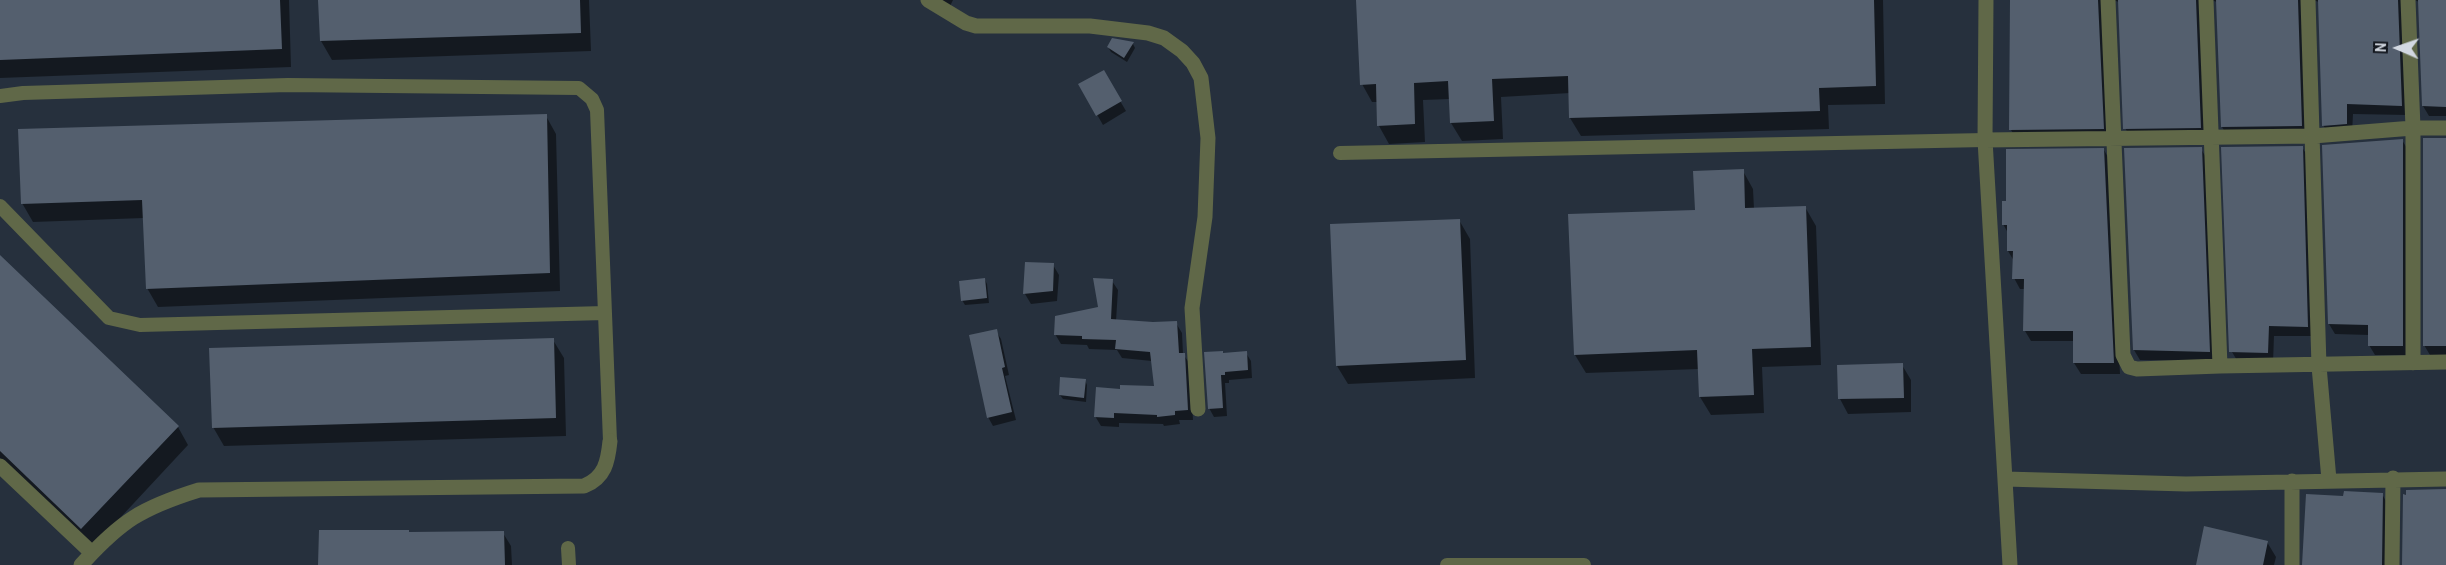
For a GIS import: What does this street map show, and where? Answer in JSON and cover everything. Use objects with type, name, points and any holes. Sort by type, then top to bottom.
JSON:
[{"type":"street","points":[[928,0],[966,23],[976,26],[1090,26],[1148,33],[1164,38],[1182,51],[1193,63],[1202,78],[1208,138],[1205,217],[1192,308],[1198,409]]},
{"type":"street","points":[[1986,0],[1985,140],[2010,565]]},
{"type":"street","points":[[2108,0],[2122,344],[2129,367],[2137,369],[2446,362]]},
{"type":"street","points":[[2206,0],[2220,366]]},
{"type":"street","points":[[2308,0],[2319,366],[2330,480]]},
{"type":"street","points":[[2408,0],[2413,128],[2413,363]]},
{"type":"street","points":[[1985,140],[2212,139],[2446,128]]},
{"type":"street","points":[[81,565],[108,535],[133,516],[163,501],[199,490],[584,486],[593,483],[608,463],[610,441]]},
{"type":"street","points":[[0,466],[92,553]]},
{"type":"street","points":[[2005,479],[2186,484],[2393,478],[2446,479]]},
{"type":"street","points":[[2392,565],[2393,478]]},
{"type":"street","points":[[2292,482],[2292,565]]},
{"type":"lane","points":[[0,96],[23,93],[288,85],[579,88],[592,99],[597,110],[610,441]]},
{"type":"lane","points":[[1340,153],[1985,140]]},
{"type":"lane","points":[[0,206],[109,318],[140,325],[605,313]]},
{"type":"lane","points":[[568,548],[569,565]]},
{"type":"lane","points":[[1447,565],[1584,565]]},
{"type":"building","points":[[0,0],[280,0],[282,49],[0,60]]},
{"type":"building","points":[[318,0],[580,0],[581,33],[320,41]]},
{"type":"building","points":[[1356,0],[1874,0],[1876,86],[1819,88],[1820,111],[1569,118],[1568,76],[1492,79],[1494,121],[1450,123],[1448,81],[1414,83],[1415,124],[1377,126],[1376,84],[1360,85]]},
{"type":"building","points":[[2010,0],[2098,0],[2104,129],[2009,130]]},
{"type":"building","points":[[2118,0],[2196,0],[2201,128],[2123,129]]},
{"type":"building","points":[[2216,0],[2298,0],[2302,126],[2221,127]]},
{"type":"building","points":[[2318,0],[2398,0],[2402,106],[2347,104],[2347,124],[2322,126]]},
{"type":"building","points":[[2418,0],[2446,0],[2446,107],[2422,106]]},
{"type":"building","points":[[1112,38],[1134,42],[1124,58],[1107,47]]},
{"type":"building","points":[[1104,70],[1122,101],[1096,116],[1078,84]]},
{"type":"building","points":[[547,114],[550,273],[146,289],[142,200],[21,204],[18,129]]},
{"type":"building","points":[[2423,138],[2446,138],[2446,346],[2423,346]]},
{"type":"building","points":[[2403,139],[2403,346],[2368,346],[2368,325],[2328,324],[2322,145]]},
{"type":"building","points":[[2303,146],[2308,327],[2269,326],[2268,353],[2229,352],[2221,147]]},
{"type":"building","points":[[2202,147],[2210,352],[2133,350],[2124,148]]},
{"type":"building","points":[[2104,148],[2114,363],[2073,363],[2073,331],[2023,331],[2024,279],[2012,279],[2013,251],[2007,251],[2007,225],[2002,225],[2002,201],[2006,201],[2006,149]]},
{"type":"building","points":[[1744,169],[1745,208],[1806,206],[1811,347],[1752,349],[1754,395],[1699,397],[1697,350],[1574,355],[1568,214],[1695,210],[1693,171]]},
{"type":"building","points":[[1460,219],[1466,360],[1336,366],[1330,224]]},
{"type":"building","points":[[0,255],[179,426],[81,529],[0,451]]},
{"type":"building","points":[[1025,262],[1054,263],[1053,291],[1023,294]]},
{"type":"building","points":[[985,278],[987,298],[961,301],[959,281]]},
{"type":"building","points":[[1093,278],[1113,279],[1111,319],[1177,321],[1179,353],[1185,353],[1188,410],[1175,411],[1175,415],[1157,417],[1157,415],[1114,413],[1114,418],[1094,417],[1096,387],[1120,389],[1120,385],[1154,386],[1150,352],[1115,349],[1116,340],[1054,335],[1055,316],[1098,307]]},
{"type":"building","points":[[997,329],[1005,367],[1002,368],[1012,412],[987,418],[969,335]]},
{"type":"building","points":[[554,338],[556,418],[212,428],[209,348]]},
{"type":"building","points":[[1223,351],[1223,353],[1247,351],[1248,370],[1225,372],[1225,375],[1221,375],[1223,408],[1208,409],[1204,352]]},
{"type":"building","points":[[1903,363],[1904,398],[1838,399],[1837,365]]},
{"type":"building","points":[[1060,377],[1086,379],[1084,398],[1059,395]]},
{"type":"building","points":[[2446,489],[2446,565],[2402,565],[2403,494],[2406,495],[2406,490]]},
{"type":"building","points":[[2344,491],[2383,493],[2382,565],[2302,565],[2306,494],[2343,496]]},
{"type":"building","points":[[2204,526],[2268,541],[2263,565],[2196,565]]},
{"type":"building","points":[[319,530],[504,531],[505,565],[318,565]]}]
